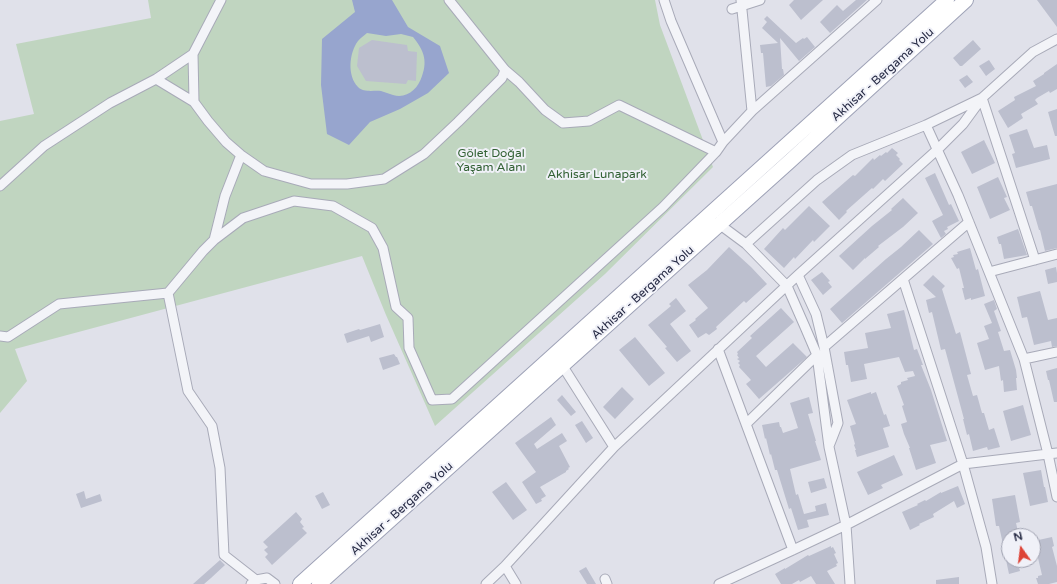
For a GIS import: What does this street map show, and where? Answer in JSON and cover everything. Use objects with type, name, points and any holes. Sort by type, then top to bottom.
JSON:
[{"type":"main road","name":"Akhisar - Bergama Yolu","points":[[300,584],[947,0]]},
{"type":"main road","name":"Akhisar - Bergama Yolu","points":[[319,584],[966,0]]},
{"type":"street","points":[[0,186],[44,146],[110,103],[156,79],[193,54],[221,0]]},
{"type":"street","points":[[449,0],[505,70],[546,110],[563,122],[589,121],[619,104],[716,152]]},
{"type":"street","points":[[664,0],[671,21],[723,142]]},
{"type":"street","points":[[732,9],[741,3],[760,0]]},
{"type":"street","points":[[0,336],[8,338],[59,304],[168,293],[214,240],[243,218],[294,201],[333,206],[372,228],[383,248],[396,307],[408,318],[409,348],[432,400],[452,399],[663,207],[716,152],[723,142],[752,111],[877,0]]},
{"type":"street","points":[[741,3],[752,111]]},
{"type":"street","points":[[486,584],[505,566],[614,447],[798,275],[938,149],[963,124],[982,98],[1032,52],[1057,39]]},
{"type":"street","points":[[193,54],[194,102]]},
{"type":"street","points":[[156,79],[194,102],[226,142],[240,155],[264,171],[311,184],[346,184],[384,179],[424,154],[502,78],[505,70]]},
{"type":"street","points":[[746,244],[817,180],[852,156],[926,125],[982,98]]},
{"type":"street","points":[[982,98],[1035,260]]},
{"type":"street","points":[[926,125],[938,149],[969,222],[1024,359],[1053,454],[1057,497]]},
{"type":"street","points":[[214,240],[224,196],[240,155]]},
{"type":"street","points":[[824,347],[969,222]]},
{"type":"street","points":[[719,224],[746,244],[787,286],[817,355],[829,447],[846,525],[850,584]]},
{"type":"street","points":[[989,272],[1057,254]]},
{"type":"street","points":[[798,275],[816,314],[824,347],[838,423],[829,447]]},
{"type":"street","points":[[903,279],[963,464],[986,547],[992,584]]},
{"type":"street","points":[[168,293],[188,391],[212,426],[220,468],[224,555],[253,582],[267,578],[276,584]]},
{"type":"street","points":[[718,349],[793,550]]},
{"type":"street","points":[[1024,359],[1057,352]]},
{"type":"street","points":[[746,424],[817,355]]},
{"type":"street","points":[[562,365],[614,447]]},
{"type":"street","points":[[719,584],[846,525],[963,464],[1053,454]]},
{"type":"street","points":[[505,566],[516,584]]},
{"type":"green space","name":"Gölet Doğal Yaşam Alanı","points":[[148,0],[655,0],[660,25],[713,167],[605,274],[435,426],[386,315],[362,256],[15,349],[27,381],[0,413],[0,121],[34,114],[16,44],[151,18]]},
{"type":"water","points":[[352,0],[392,0],[408,27],[440,46],[449,73],[428,93],[400,109],[370,122],[349,145],[327,134],[321,85],[322,39],[355,12]],"holes":[[[367,33],[386,36],[401,34],[413,37],[424,55],[425,65],[418,85],[411,92],[403,96],[392,95],[381,91],[360,89],[352,77],[350,64],[351,58],[355,46],[359,40]]]},
{"type":"building","points":[[794,0],[823,0],[801,20],[789,5]]},
{"type":"building","points":[[856,0],[867,0],[830,33],[820,22],[837,5],[843,11]]},
{"type":"building","points":[[1037,0],[1057,0],[1057,27]]},
{"type":"building","points":[[767,16],[796,43],[807,37],[815,47],[799,61],[780,38],[782,69],[784,75],[771,86],[766,87],[763,53],[761,53],[760,45],[778,43],[762,28],[767,22],[764,19]]},
{"type":"building","points":[[372,40],[407,45],[408,51],[417,52],[416,81],[408,80],[406,84],[366,81],[357,66],[359,48]]},
{"type":"building","points":[[973,40],[981,49],[962,66],[960,66],[953,58]]},
{"type":"building","points":[[989,60],[995,69],[986,76],[979,66]]},
{"type":"building","points":[[1057,64],[1057,89],[1050,93],[1049,91],[1037,98],[1035,100],[1038,104],[1021,114],[1023,118],[1008,128],[998,111],[1015,100],[1014,97],[1036,86],[1033,81]]},
{"type":"building","points":[[967,75],[973,82],[965,88],[959,80]]},
{"type":"building","points":[[1057,109],[1057,136],[1055,136],[1048,112]]},
{"type":"building","points":[[1027,129],[1034,148],[1047,145],[1050,159],[1016,168],[1012,154],[1015,153],[1009,135]]},
{"type":"building","points":[[984,140],[995,163],[972,174],[961,152]]},
{"type":"building","points":[[892,148],[898,153],[896,155],[903,164],[885,181],[883,179],[873,189],[872,188],[846,211],[847,212],[839,220],[822,202],[853,175],[855,176],[873,158],[874,160],[880,155],[881,156],[886,152],[887,153]]},
{"type":"building","points":[[935,173],[949,205],[951,204],[959,221],[947,227],[948,229],[944,231],[946,234],[941,238],[932,221],[943,215],[925,178]]},
{"type":"building","points":[[998,177],[1007,197],[1004,198],[1010,210],[990,219],[977,187]]},
{"type":"building","points":[[1057,184],[1057,248],[1045,251],[1040,230],[1026,192]]},
{"type":"building","points":[[903,198],[918,213],[903,227],[878,246],[879,247],[853,270],[839,256],[892,210],[891,209]]},
{"type":"building","points":[[809,206],[830,226],[814,242],[813,240],[795,259],[794,257],[784,268],[764,249],[783,228],[785,230]]},
{"type":"building","points":[[1018,229],[1027,255],[1004,259],[1001,244],[999,244],[997,237]]},
{"type":"building","points":[[919,230],[933,244],[842,323],[830,309]]},
{"type":"building","points":[[729,247],[767,284],[746,303],[744,301],[716,327],[717,329],[709,335],[706,333],[698,338],[689,325],[708,308],[688,285],[707,270]]},
{"type":"building","points":[[970,248],[976,270],[978,269],[985,296],[965,300],[962,288],[964,288],[959,268],[957,269],[951,258],[954,257],[953,255],[958,254],[957,252]]},
{"type":"building","points":[[1056,267],[1057,282],[1048,284],[1045,270]]},
{"type":"building","points":[[822,272],[830,281],[828,282],[832,287],[823,295],[811,280]]},
{"type":"building","points":[[933,275],[945,286],[942,289],[956,334],[960,332],[971,374],[967,375],[973,396],[977,395],[989,430],[994,428],[1000,447],[988,450],[987,447],[973,451],[969,434],[967,435],[945,349],[941,350],[932,312],[929,313],[926,300],[936,297],[923,285]]},
{"type":"building","points":[[1040,291],[1048,320],[1057,318],[1057,346],[1052,347],[1051,341],[1034,345],[1027,317],[1022,318],[1017,297]]},
{"type":"building","points":[[676,298],[686,311],[670,324],[691,351],[677,362],[665,348],[667,347],[648,325],[671,306],[669,304]]},
{"type":"building","points":[[994,300],[997,309],[994,311],[1001,331],[998,332],[1004,351],[1010,350],[1016,370],[1017,390],[1004,392],[1003,380],[1001,381],[999,366],[985,370],[977,343],[989,339],[984,326],[992,323],[984,304]]},
{"type":"building","points":[[781,308],[794,322],[756,356],[766,367],[793,343],[807,357],[759,399],[746,384],[751,380],[739,367],[740,365],[738,363],[740,361],[737,359],[739,358],[737,352],[752,338],[750,336]]},
{"type":"building","points":[[904,310],[914,350],[917,349],[923,365],[921,365],[931,390],[947,441],[930,445],[936,463],[916,470],[901,424],[907,422],[902,406],[904,405],[897,386],[901,384],[901,382],[908,380],[907,378],[915,376],[913,371],[905,372],[899,357],[864,364],[867,379],[851,382],[844,352],[868,348],[865,333],[891,328],[887,314]]},
{"type":"building","points":[[380,324],[384,337],[371,342],[369,336],[347,343],[344,334]]},
{"type":"building","points":[[635,337],[665,373],[649,386],[619,350]]},
{"type":"building","points":[[394,354],[400,364],[383,370],[379,358]]},
{"type":"building","points":[[1057,368],[1057,402],[1054,402],[1046,371]]},
{"type":"building","points":[[622,387],[634,399],[615,419],[603,407]]},
{"type":"building","points":[[871,392],[871,394],[876,392],[884,415],[886,414],[890,426],[883,428],[889,447],[857,457],[850,426],[856,424],[847,400]]},
{"type":"building","points":[[562,395],[576,412],[571,416],[557,400]]},
{"type":"building","points":[[809,397],[813,413],[808,414],[821,460],[790,469],[796,495],[798,494],[804,514],[816,511],[815,506],[826,503],[829,515],[807,520],[809,527],[798,530],[791,508],[789,509],[777,470],[775,470],[762,425],[779,422],[783,433],[798,428],[790,403]]},
{"type":"building","points":[[1023,405],[1031,435],[1011,441],[1003,411]]},
{"type":"building","points":[[551,417],[556,425],[534,444],[537,449],[562,433],[567,441],[559,446],[570,467],[566,472],[540,487],[546,496],[541,499],[542,501],[536,504],[522,482],[536,472],[515,443]]},
{"type":"building","points":[[582,421],[593,438],[586,443],[575,425]]},
{"type":"building","points":[[894,455],[903,475],[881,485],[883,488],[868,495],[857,472]]},
{"type":"building","points":[[1041,470],[1048,502],[1030,506],[1023,473]]},
{"type":"building","points":[[824,478],[827,488],[811,493],[808,482]]},
{"type":"building","points":[[506,482],[527,510],[513,520],[492,492]]},
{"type":"building","points":[[958,486],[965,504],[957,508],[954,501],[933,514],[934,517],[910,530],[902,512],[941,492]]},
{"type":"building","points":[[84,491],[86,499],[100,494],[102,501],[81,508],[76,494]]},
{"type":"building","points":[[323,492],[330,505],[322,509],[315,496]]},
{"type":"building","points":[[1015,495],[1020,522],[1016,523],[1017,528],[1001,528],[1001,535],[999,526],[996,526],[992,499]]},
{"type":"building","points":[[296,512],[302,519],[300,522],[304,527],[302,528],[307,533],[272,565],[265,557],[268,554],[264,550],[268,547],[263,542]]},
{"type":"building","points":[[1052,537],[1054,546],[1052,547],[1057,566],[1057,582],[1038,584],[1036,578],[1042,575],[1040,568],[1041,539]]},
{"type":"building","points":[[831,546],[836,553],[834,554],[838,563],[836,564],[837,566],[827,571],[835,584],[816,584],[811,576],[800,582],[799,580],[792,584],[781,584],[775,574],[808,555],[809,556]]},
{"type":"building","points":[[220,560],[225,565],[211,578],[204,584],[193,584]]},
{"type":"building","points":[[586,567],[596,584],[587,584],[579,571]]},
{"type":"building","points":[[1008,568],[1019,568],[1020,571],[1009,574]]},
{"type":"building","points":[[959,577],[959,584],[936,584],[936,580]]},
{"type":"park label","name":"Akhisar Lunapark","points":[[597,175]]}]
